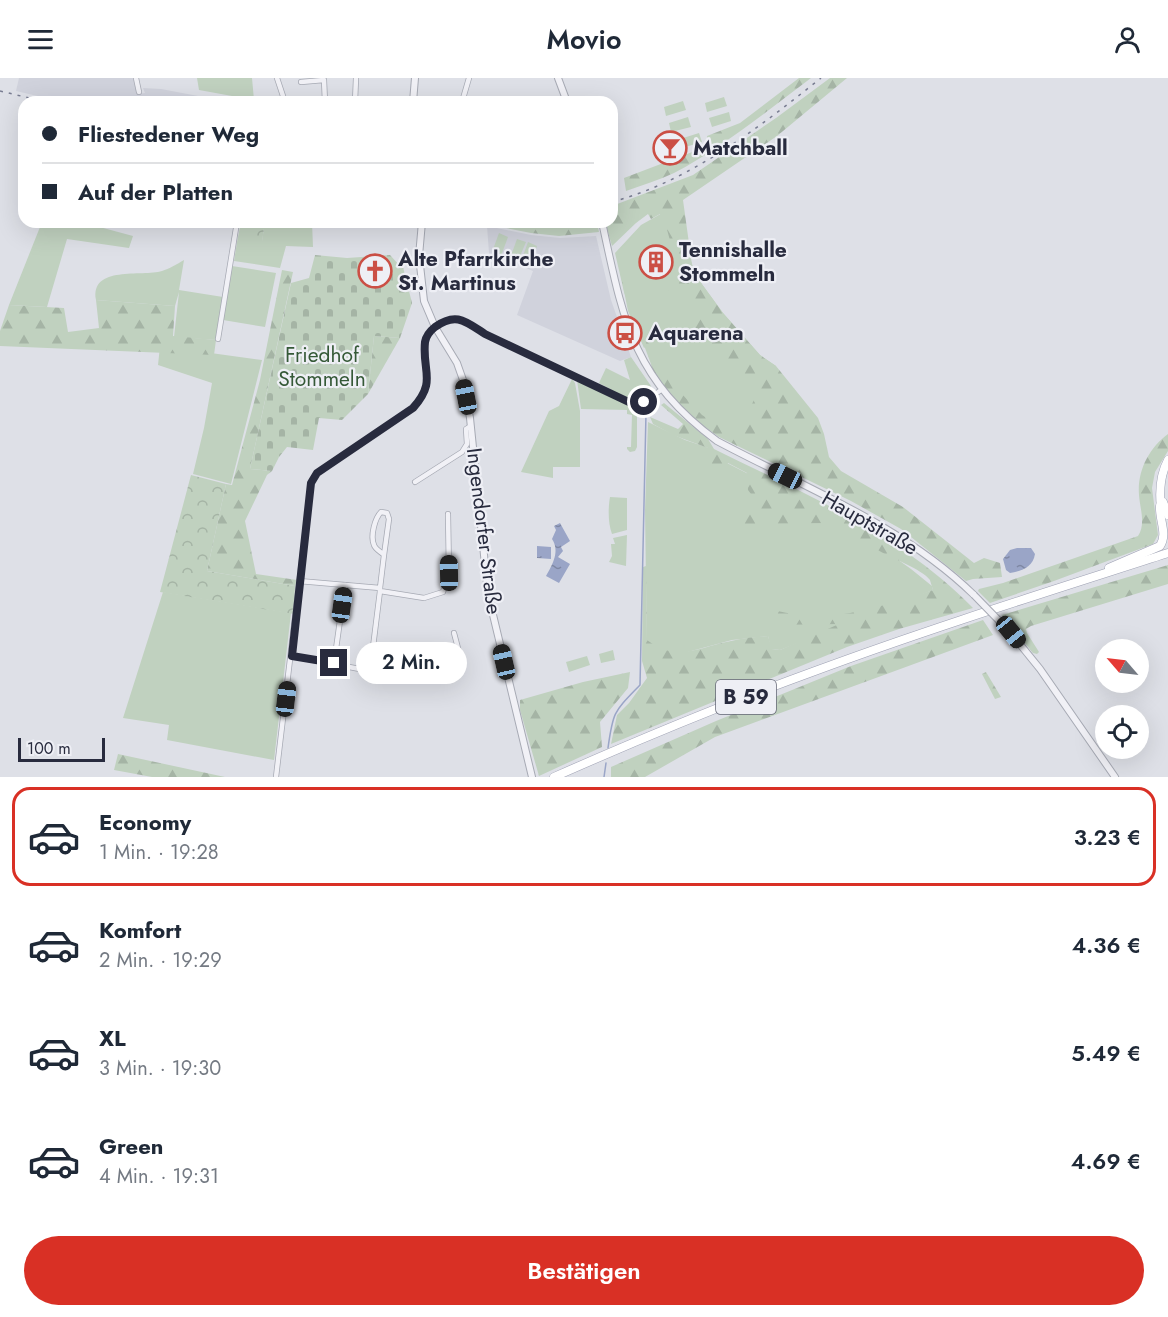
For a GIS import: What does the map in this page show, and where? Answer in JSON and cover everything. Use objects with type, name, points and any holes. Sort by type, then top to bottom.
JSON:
[{"type":"main road","points":[[1089,578],[1128,558],[1160,546],[1164,537],[1160,514],[1162,473],[1168,460]]},
{"type":"main road","points":[[1160,502],[1168,515]]},
{"type":"main road","points":[[1160,502],[1168,536]]},
{"type":"main road","name":"B 59","points":[[554,777],[682,722],[825,667],[972,616],[1168,553]]},
{"type":"street","points":[[136,78],[139,92]]},
{"type":"street","points":[[277,78],[283,96]]},
{"type":"street","points":[[355,96],[356,78]]},
{"type":"street","points":[[414,96],[415,78]]},
{"type":"street","points":[[464,96],[469,78]]},
{"type":"street","points":[[558,78],[565,96]]},
{"type":"street","points":[[302,81],[324,80],[325,96]]},
{"type":"street","points":[[218,339],[236,228]]},
{"type":"street","name":"Ingendorfer Straße","points":[[421,228],[419,249],[424,301],[435,327],[460,370],[471,426],[488,594],[532,777]]},
{"type":"street","name":"Hauptstraße","points":[[603,228],[624,315],[641,359],[661,390],[700,428],[717,441],[873,521],[939,565],[974,595],[1011,632],[1040,669],[1115,777]]},
{"type":"street","points":[[276,777],[299,581],[314,477],[413,408],[420,400],[428,382],[425,342],[428,334],[446,320],[455,318],[633,404],[644,402],[661,390]]},
{"type":"street","name":"Ingendorfer Straße","points":[[415,482],[462,452],[467,444],[466,429],[471,426]]},
{"type":"street","points":[[370,671],[389,519],[387,513],[381,512],[375,521],[373,542],[374,546],[384,555]]},
{"type":"street","points":[[299,581],[380,589],[424,598],[443,592],[449,573],[448,514]]},
{"type":"street","points":[[334,663],[345,585]]},
{"type":"street","points":[[292,656],[370,671],[418,678],[433,677],[463,667],[454,633]]},
{"type":"shaded area","points":[[19,78],[133,78],[137,94],[145,93],[143,88],[198,96],[37,96],[16,91]]},
{"type":"shaded area","points":[[487,228],[560,238],[596,236],[611,300],[631,357],[620,361],[517,315],[533,271],[489,253]]},
{"type":"green space","points":[[197,78],[252,78],[254,96],[232,96],[199,90]]},
{"type":"green space","points":[[799,78],[811,78],[710,152],[674,173],[626,191],[624,178],[708,146],[707,136],[740,123]]},
{"type":"green space","points":[[830,78],[847,78],[777,136],[683,200],[692,265],[696,276],[723,313],[760,355],[776,366],[818,418],[829,457],[841,471],[903,507],[974,563],[984,558],[1000,563],[1002,577],[966,581],[901,529],[851,501],[719,437],[698,422],[677,402],[655,375],[648,356],[650,351],[669,374],[679,391],[702,415],[736,436],[759,390],[745,375],[727,364],[727,354],[711,344],[692,325],[692,304],[668,290],[678,269],[666,226],[660,214],[651,219],[648,214],[612,246],[607,228],[618,228],[618,204],[693,175]]},
{"type":"green space","points":[[724,97],[727,106],[707,112],[705,103]]},
{"type":"green space","points":[[683,101],[686,110],[666,116],[664,107]]},
{"type":"green space","points":[[729,112],[731,121],[712,127],[709,118]]},
{"type":"green space","points":[[688,117],[691,127],[671,132],[669,123]]},
{"type":"green space","points":[[699,133],[702,142],[682,148],[680,139]]},
{"type":"green space","points":[[673,207],[696,276],[723,313],[760,355],[776,366],[737,446],[707,425],[682,402],[648,356],[624,292],[615,253],[641,225]]},
{"type":"green space","points":[[40,228],[103,228],[133,236],[129,248],[67,239],[47,307],[9,305]]},
{"type":"green space","points":[[240,228],[264,228],[262,242],[237,242]]},
{"type":"green space","points":[[264,228],[312,228],[313,247],[286,246],[280,268],[234,261],[237,242],[262,241]]},
{"type":"green space","points":[[506,228],[598,228],[599,232],[559,236]]},
{"type":"green space","points":[[499,233],[508,237],[501,256],[492,252]]},
{"type":"green space","points":[[517,239],[526,242],[518,261],[510,258]]},
{"type":"green space","points":[[528,242],[537,246],[530,265],[521,261]]},
{"type":"green space","name":"Friedhof Stommeln","points":[[315,255],[347,258],[390,255],[403,267],[412,303],[400,338],[374,336],[368,394],[342,420],[319,418],[313,450],[287,447],[272,471],[250,469],[291,283],[309,278]]},
{"type":"green space","points":[[184,260],[179,290],[223,297],[216,340],[174,337],[179,292],[175,306],[96,300],[96,289],[109,277],[162,271]]},
{"type":"green space","points":[[618,261],[622,261],[628,298],[636,325],[641,330],[649,330],[644,336],[649,344],[644,348],[628,311]]},
{"type":"green space","points":[[232,266],[276,273],[265,327],[223,320]]},
{"type":"green space","points":[[282,270],[293,272],[250,469],[272,471],[267,475],[245,521],[256,574],[297,580],[295,586],[207,571],[226,484],[232,485],[260,380]]},
{"type":"green space","points":[[96,300],[175,306],[173,336],[216,340],[214,355],[0,346],[0,331],[9,305],[64,308],[68,332],[99,328]]},
{"type":"green space","points":[[374,336],[400,338],[368,394]]},
{"type":"green space","points":[[160,346],[262,360],[231,484],[193,474],[212,383],[158,365]]},
{"type":"green space","points":[[631,357],[651,386],[647,394],[641,398],[628,397],[599,383],[606,368],[630,380],[624,360]]},
{"type":"green space","points":[[572,379],[575,383],[580,411],[580,467],[553,467],[553,478],[521,472],[549,411],[559,406]]},
{"type":"green space","points":[[577,380],[637,410],[637,447],[635,451],[630,452],[627,449],[631,447],[632,415],[627,414],[627,410],[581,409]]},
{"type":"green space","points":[[664,403],[708,439],[714,449],[817,500],[883,537],[915,558],[973,608],[899,629],[847,647],[611,744],[617,715],[647,678],[642,661],[643,567],[646,566],[647,640],[668,651],[678,652],[740,639],[768,636],[772,649],[780,650],[839,624],[770,625],[773,610],[792,614],[836,615],[879,606],[933,590],[926,576],[876,549],[874,555],[878,565],[872,566],[863,543],[853,533],[830,523],[762,524],[738,527],[742,519],[756,509],[757,502],[748,490],[747,473],[728,463],[719,477],[714,476],[708,448],[673,435],[653,424],[650,417],[678,429],[683,424],[661,405]]},
{"type":"green space","points":[[648,422],[685,440],[709,448],[727,463],[855,529],[911,569],[932,586],[933,590],[780,650],[771,649],[768,636],[732,640],[684,653],[647,653],[645,510]]},
{"type":"green space","points":[[1168,434],[1168,451],[1155,472],[1152,488],[1158,535],[1153,544],[990,603],[978,591],[1138,536],[1142,521],[1139,486],[1142,469],[1155,446]]},
{"type":"green space","points":[[191,475],[226,484],[207,571],[295,586],[294,614],[160,592]]},
{"type":"green space","points":[[610,497],[627,498],[627,530],[612,534],[609,516]]},
{"type":"green space","points":[[627,535],[626,566],[609,562],[612,556],[611,544],[615,544],[613,538]]},
{"type":"green space","points":[[1168,565],[1168,584],[1026,629],[1039,652],[1037,654],[1033,653],[1002,615]]},
{"type":"green space","points":[[163,592],[291,613],[274,760],[167,740],[169,725],[123,718]]},
{"type":"green space","points":[[983,620],[993,635],[715,737],[645,777],[611,777],[611,767],[716,721],[851,666]]},
{"type":"green space","points":[[613,650],[615,660],[601,663],[599,654]]},
{"type":"green space","points":[[587,656],[590,665],[569,672],[566,662]]},
{"type":"green space","points":[[630,672],[628,688],[600,722],[602,747],[539,776],[520,710],[520,700],[583,682]]},
{"type":"green space","points":[[986,672],[1001,697],[995,699],[982,674]]},
{"type":"green space","points":[[118,754],[225,777],[152,777],[114,770]]},
{"type":"water","points":[[560,523],[570,541],[561,547],[563,551],[558,557],[570,564],[559,583],[546,576],[555,553],[552,539],[556,530],[554,526]]},
{"type":"water","points":[[537,546],[551,547],[551,559],[537,558]]},
{"type":"water","points":[[1031,548],[1035,554],[1034,558],[1026,568],[1010,573],[1006,570],[1003,559],[1010,550]]},
{"type":"waterway","points":[[608,748],[611,726],[616,713],[640,685],[646,413]]},
{"type":"waterway","points":[[604,777],[606,763]]},
{"type":"railway","points":[[618,200],[669,181],[696,167],[748,134],[821,78]]},
{"type":"railway","points":[[0,91],[21,96]]},
{"type":"place","name":"Matchball","points":[[670,148]]},
{"type":"place","name":"Tennishalle Stommeln","points":[[656,262]]},
{"type":"place","name":"Alte Pfarrkirche St. Martinus","points":[[375,271]]},
{"type":"place","name":"Aquarena","points":[[625,333]]},
{"type":"route","points":[[334,663],[292,656],[295,612],[311,483],[317,473],[413,408],[420,400],[428,382],[425,342],[431,330],[446,320],[455,318],[465,321],[485,334],[633,404],[644,402]]}]
